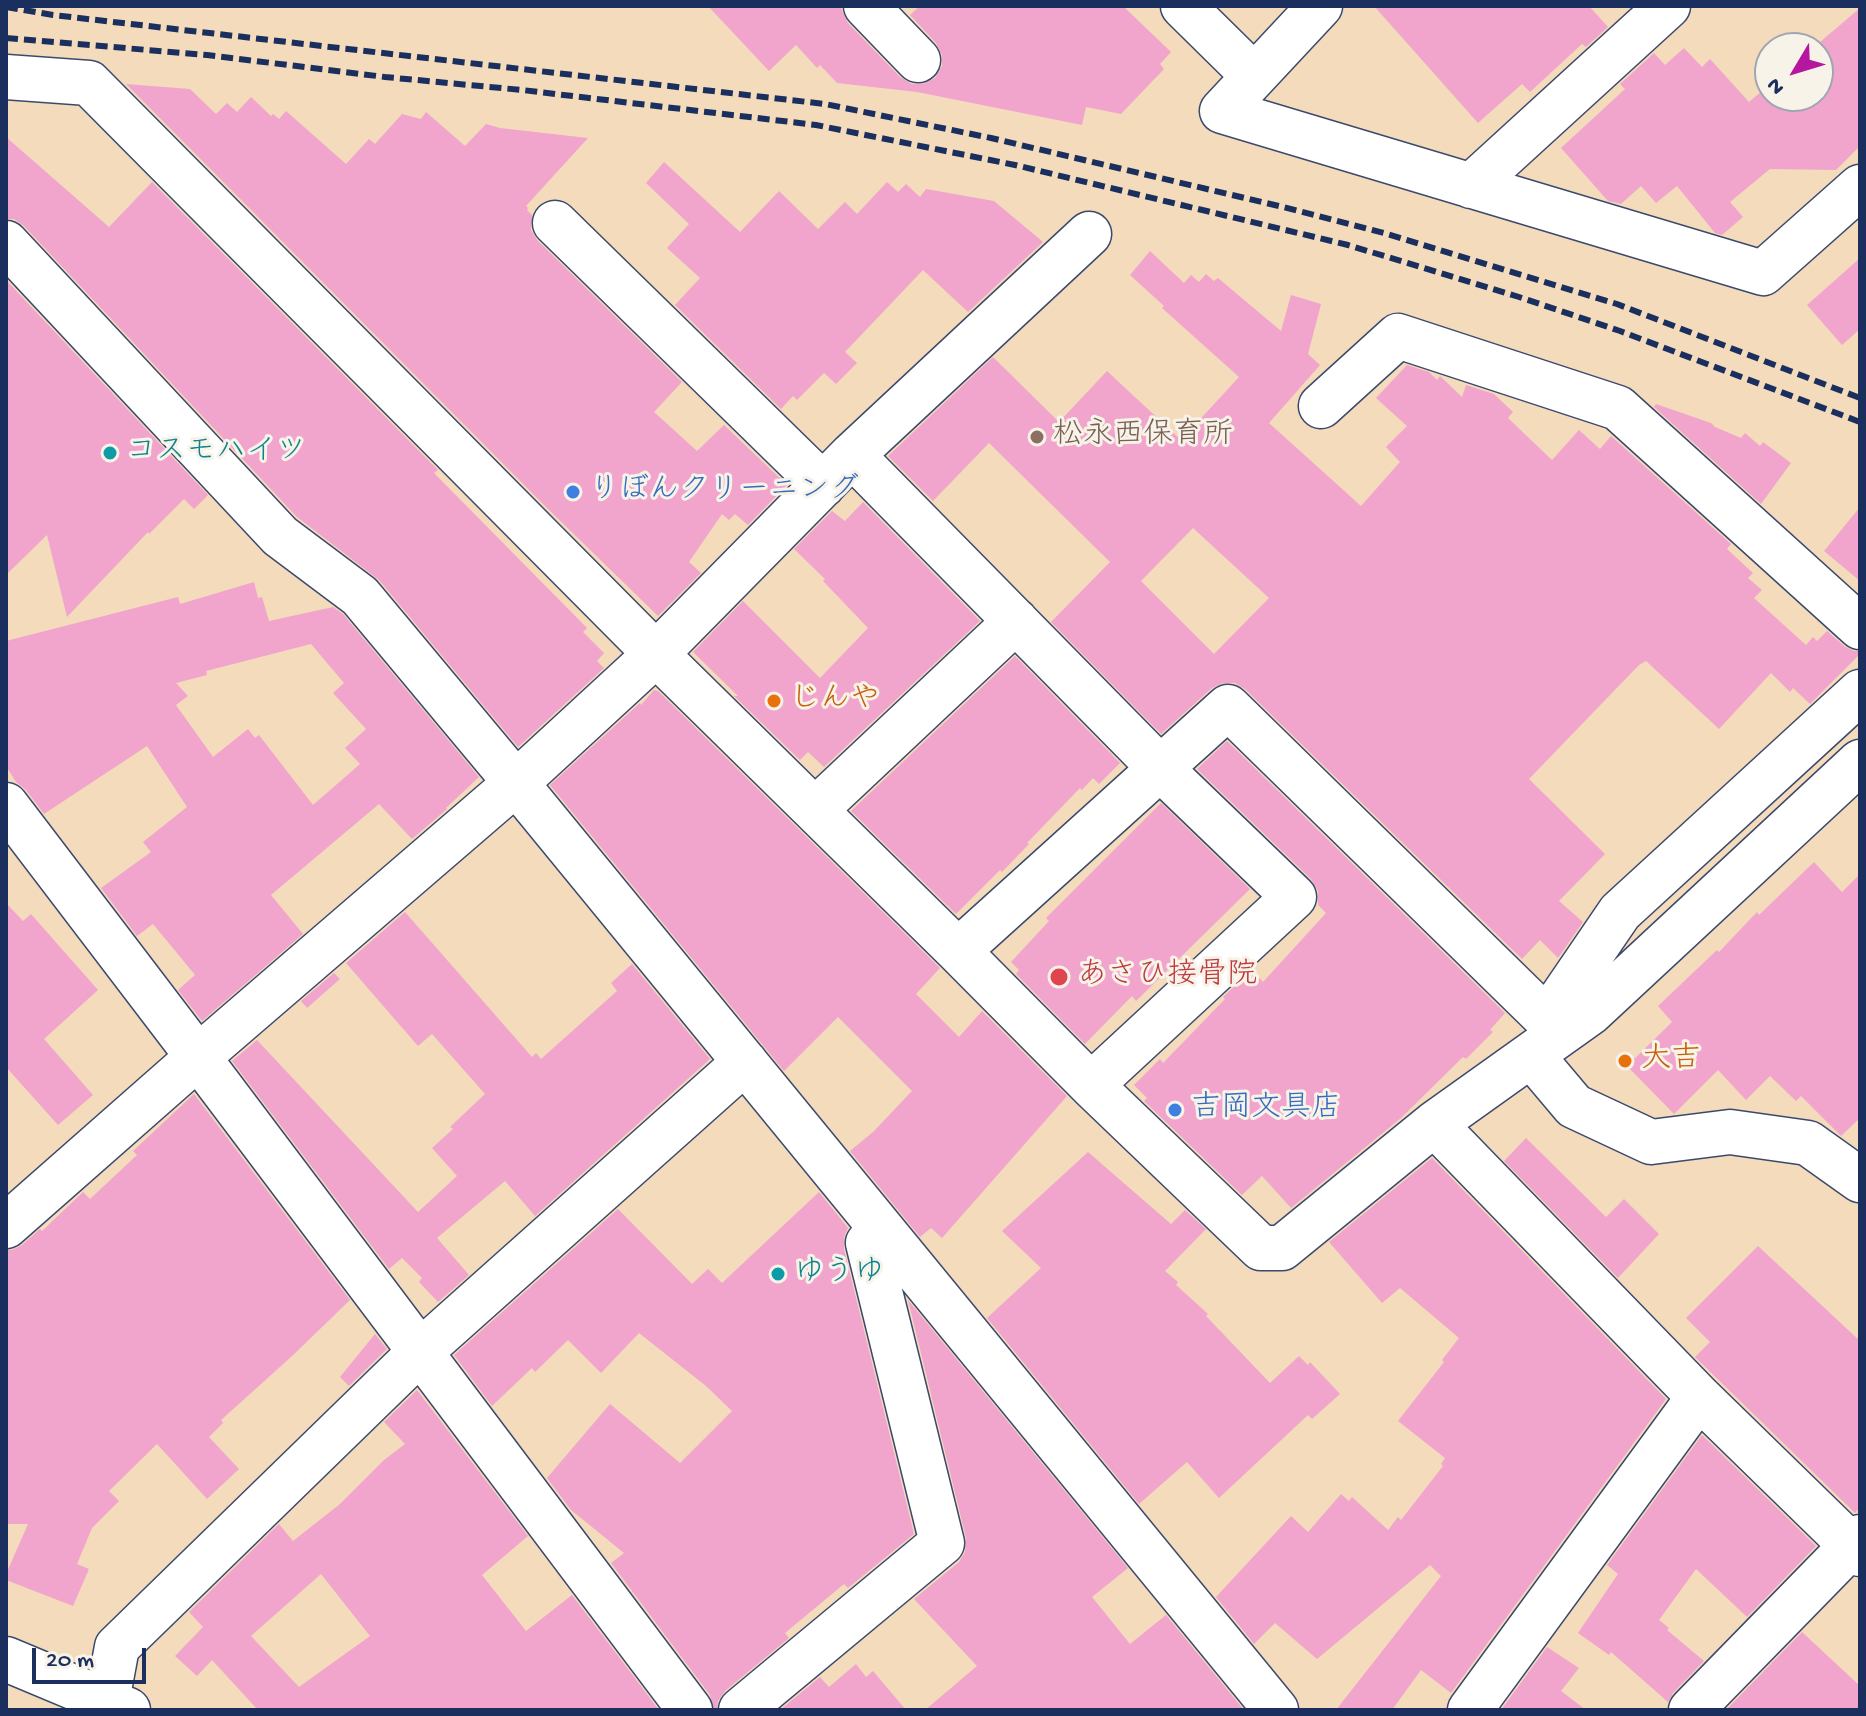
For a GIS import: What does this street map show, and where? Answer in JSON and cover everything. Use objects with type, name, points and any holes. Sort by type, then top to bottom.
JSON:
[{"type":"main road","points":[[866,6],[918,60]]},
{"type":"main road","points":[[1183,6],[1254,76]]},
{"type":"main road","points":[[1320,6],[1222,111],[1763,273],[1860,187]]},
{"type":"main road","points":[[1471,186],[1668,6]]},
{"type":"main road","points":[[6,77],[89,83],[656,654],[1091,1085],[1261,1248],[1282,1248],[1544,1037],[1591,1012],[1858,768]]},
{"type":"main road","points":[[555,223],[1016,621],[1161,769],[1294,897],[1091,1085]]},
{"type":"main road","points":[[6,1226],[516,783],[656,654],[838,470],[1089,234]]},
{"type":"main road","points":[[6,243],[280,536],[360,596],[1276,1710]]},
{"type":"main road","points":[[1321,406],[1398,336],[1618,408],[1860,627]]},
{"type":"main road","points":[[815,810],[1016,621]]},
{"type":"main road","points":[[1544,1037],[1620,912],[1860,692]]},
{"type":"main road","points":[[958,951],[1228,707],[1544,1037],[1574,1106],[1651,1142],[1730,1132],[1808,1143],[1860,1180]]},
{"type":"main road","points":[[6,805],[690,1710]]},
{"type":"main road","points":[[6,1659],[117,1706],[117,1647],[420,1352],[745,1062]]},
{"type":"main road","points":[[1434,1124],[1699,1397],[1857,1545],[1691,1710]]},
{"type":"main road","points":[[741,1710],[942,1543],[868,1243],[880,1227]]},
{"type":"main road","points":[[1470,1710],[1699,1397]]},
{"type":"building","points":[[708,6],[840,6],[848,23],[900,77],[912,84],[923,84],[935,78],[942,66],[942,55],[936,43],[910,15],[920,6],[1123,6],[1171,52],[1160,64],[1164,69],[1121,114],[1086,107],[1082,125],[917,92],[837,83],[820,65],[817,68],[796,45],[769,71]]},
{"type":"building","points":[[1374,6],[1589,6],[1608,27],[1586,47],[1582,44],[1530,92],[1522,84],[1478,123]]},
{"type":"building","points":[[1860,8],[1860,146],[1836,170],[1770,169],[1730,202],[1743,217],[1722,235],[1715,233],[1677,186],[1656,203],[1641,186],[1621,204],[1608,201],[1561,148],[1625,89],[1620,84],[1654,53],[1665,65],[1684,48],[1702,67],[1710,59],[1749,102],[1754,98],[1754,112],[1834,112],[1832,32]]},
{"type":"building","points":[[126,84],[190,89],[216,114],[227,103],[237,112],[251,97],[271,116],[273,114],[279,119],[286,111],[346,164],[369,139],[375,144],[402,114],[421,119],[426,112],[465,146],[486,124],[588,138],[526,206],[532,215],[531,230],[538,241],[682,382],[654,412],[697,451],[724,425],[787,485],[748,525],[735,514],[729,520],[722,514],[689,562],[701,573],[658,616]]},
{"type":"building","points":[[6,137],[109,227],[152,182],[438,470],[434,473],[587,628],[583,632],[604,653],[597,661],[604,668],[518,747],[379,580],[297,517],[24,226],[14,219],[6,219]]},
{"type":"building","points":[[664,162],[740,232],[779,191],[818,229],[845,202],[857,214],[887,182],[898,192],[906,184],[920,197],[926,189],[994,201],[1043,242],[968,312],[923,270],[845,352],[857,363],[836,384],[824,373],[797,400],[793,396],[781,409],[675,305],[700,278],[667,248],[689,224],[646,183]]},
{"type":"building","points":[[1150,251],[1184,283],[1191,275],[1199,282],[1206,274],[1214,281],[1218,278],[1281,331],[1291,295],[1321,304],[1308,354],[1320,365],[1269,423],[1361,506],[1400,462],[1386,447],[1407,426],[1376,398],[1407,365],[1429,372],[1437,380],[1440,376],[1462,397],[1466,385],[1494,394],[1513,412],[1508,418],[1552,460],[1579,430],[1600,449],[1611,436],[1731,544],[1727,549],[1753,573],[1748,578],[1762,590],[1754,598],[1806,645],[1813,637],[1817,641],[1827,631],[1844,646],[1860,651],[1860,654],[1810,704],[1793,688],[1790,692],[1771,673],[1719,729],[1646,661],[1639,665],[1529,779],[1605,854],[1559,901],[1583,922],[1558,958],[1540,940],[1522,959],[1245,689],[1235,683],[1223,683],[1212,688],[1161,734],[1051,622],[1110,562],[989,443],[933,501],[888,456],[993,357],[1059,422],[1107,371],[1181,440],[1239,377],[1130,275]],"holes":[[[1193,528],[1269,598],[1214,654],[1141,581]]]},
{"type":"building","points":[[1860,258],[1860,329],[1842,345],[1807,305]]},
{"type":"building","points":[[6,280],[208,495],[194,509],[184,499],[67,617],[47,535],[6,575]]},
{"type":"building","points":[[1656,404],[1711,423],[1741,438],[1745,433],[1760,446],[1763,442],[1791,463],[1761,504],[1654,407]]},
{"type":"building","points":[[863,502],[980,621],[824,767],[808,752],[800,760],[693,652],[743,601],[820,678],[868,628],[794,549],[832,511],[845,521]]},
{"type":"building","points":[[1860,507],[1860,581],[1824,551]]},
{"type":"building","points":[[254,582],[269,621],[333,607],[343,614],[479,777],[412,839],[379,804],[271,895],[303,934],[202,1021],[178,990],[195,975],[153,924],[137,936],[101,888],[151,852],[143,842],[187,807],[147,746],[44,814],[6,766],[6,641],[178,597],[180,604]],"holes":[[[311,644],[344,683],[333,693],[366,729],[345,748],[360,764],[313,805],[259,735],[255,738],[248,729],[213,757],[176,705],[188,696],[176,683],[207,675],[206,671]]]},
{"type":"building","points":[[1015,656],[1120,763],[1099,784],[1093,778],[1082,790],[1080,788],[1002,872],[1000,870],[956,914],[851,811]]},
{"type":"building","points":[[654,690],[940,968],[916,994],[959,1037],[982,1011],[1067,1096],[942,1238],[931,1228],[920,1237],[850,1151],[912,1091],[838,1017],[784,1071],[550,785]]},
{"type":"building","points":[[1227,741],[1505,1013],[1490,1030],[1493,1032],[1466,1059],[1463,1057],[1401,1118],[1291,1208],[1262,1176],[1242,1195],[1144,1101],[1147,1098],[1134,1085],[1160,1059],[1163,1063],[1252,970],[1263,982],[1326,913],[1318,905],[1318,891],[1311,879],[1197,769]]},
{"type":"building","points":[[1161,803],[1250,889],[1136,1001],[1132,996],[1085,1044],[1016,974],[1019,970],[1011,962],[1049,921],[1046,918]]},
{"type":"building","points":[[1814,862],[1842,892],[1860,874],[1860,1118],[1841,1136],[1801,1096],[1796,1101],[1770,1076],[1746,1100],[1718,1070],[1674,1114],[1627,1066],[1672,1022],[1658,1006]]},
{"type":"building","points":[[6,903],[23,921],[31,914],[98,990],[44,1039],[93,1095],[58,1125],[6,1067]]},
{"type":"building","points":[[405,912],[532,1057],[536,1053],[541,1059],[617,991],[611,983],[632,964],[710,1059],[535,1216],[505,1181],[437,1238],[469,1275],[438,1302],[419,1282],[422,1278],[402,1258],[389,1269],[232,1061],[257,1040],[418,1212],[457,1176],[432,1148],[485,1094],[432,1034],[418,1046],[346,963]]},
{"type":"building","points":[[334,973],[340,979],[307,1008],[301,1001]]},
{"type":"building","points":[[194,1094],[350,1300],[221,1420],[223,1423],[209,1437],[239,1469],[207,1499],[157,1444],[109,1491],[119,1501],[92,1528],[77,1564],[89,1569],[73,1606],[6,1580],[28,1524],[6,1524],[6,1250],[22,1245],[40,1229],[42,1231],[83,1192],[90,1199],[137,1155],[133,1151]]},
{"type":"building","points":[[1526,1138],[1606,1217],[1624,1199],[1659,1234],[1618,1278],[1504,1161]]},
{"type":"building","points":[[1088,1152],[1171,1224],[1185,1210],[1206,1229],[1165,1271],[1270,1383],[1299,1356],[1308,1365],[1310,1362],[1340,1394],[1312,1419],[1308,1415],[1219,1498],[1187,1462],[1139,1504],[987,1318],[1041,1268],[1002,1231]]},
{"type":"building","points":[[1432,1158],[1666,1399],[1451,1693],[1421,1670],[1392,1710],[1336,1710],[1441,1576],[1430,1565],[1317,1659],[1275,1623],[1254,1644],[1216,1597],[1291,1516],[1308,1532],[1341,1494],[1349,1501],[1352,1497],[1388,1530],[1398,1517],[1401,1520],[1443,1466],[1441,1464],[1445,1458],[1398,1421],[1459,1338],[1400,1288],[1382,1303],[1329,1242]]},
{"type":"building","points":[[819,1192],[848,1228],[844,1249],[914,1534],[848,1588],[844,1584],[785,1633],[789,1638],[725,1691],[718,1701],[717,1710],[714,1710],[710,1695],[611,1563],[624,1553],[571,1510],[547,1478],[610,1404],[680,1463],[732,1411],[706,1386],[639,1333],[601,1373],[568,1340],[535,1372],[532,1368],[492,1406],[454,1355],[618,1209],[692,1284],[708,1269],[722,1283]]},
{"type":"building","points":[[1758,1246],[1860,1341],[1860,1507],[1855,1513],[1695,1357],[1710,1342],[1686,1318]]},
{"type":"building","points":[[908,1300],[1128,1568],[1092,1597],[1130,1644],[1166,1615],[1244,1710],[925,1710],[977,1666],[914,1599],[959,1562],[965,1552],[966,1538]]},
{"type":"building","points":[[375,1334],[387,1349],[349,1386],[340,1377]]},
{"type":"building","points":[[417,1390],[528,1536],[482,1575],[526,1631],[572,1595],[659,1710],[258,1710],[212,1660],[197,1676],[175,1656],[203,1627],[189,1612],[279,1524],[293,1541],[340,1504],[384,1460],[405,1444],[384,1422]],"holes":[[[321,1574],[370,1636],[299,1687],[251,1636]]]},
{"type":"building","points":[[1702,1435],[1816,1546],[1747,1617],[1696,1569],[1659,1620],[1704,1661],[1668,1702],[1611,1652],[1609,1655],[1578,1633],[1618,1574],[1607,1565]]},
{"type":"building","points":[[1802,1632],[1860,1686],[1860,1710],[1726,1710]]},
{"type":"building","points":[[1547,1647],[1579,1668],[1561,1691],[1586,1710],[1501,1710]]},
{"type":"building","points":[[856,1664],[866,1677],[873,1671],[906,1710],[780,1710],[820,1677],[829,1687]]},
{"type":"railway","points":[[6,7],[53,15],[825,104],[991,138],[1384,233],[1617,304],[1860,398]]},
{"type":"railway","points":[[6,38],[207,55],[816,125],[1015,165],[1348,245],[1519,297],[1620,331],[1860,422]]},
{"type":"place","name":"松永西保育所","points":[[1037,437]]},
{"type":"place","name":"コスモハイツ","points":[[110,453]]},
{"type":"place","name":"りぼんクリーニング","points":[[573,492]]},
{"type":"place","name":"じんや","points":[[774,701]]},
{"type":"place","name":"あさひ接骨院","points":[[1059,977]]},
{"type":"place","name":"大吉","points":[[1625,1061]]},
{"type":"place","name":"吉岡文具店","points":[[1175,1110]]},
{"type":"place","name":"ゆうゆ","points":[[778,1274]]}]
